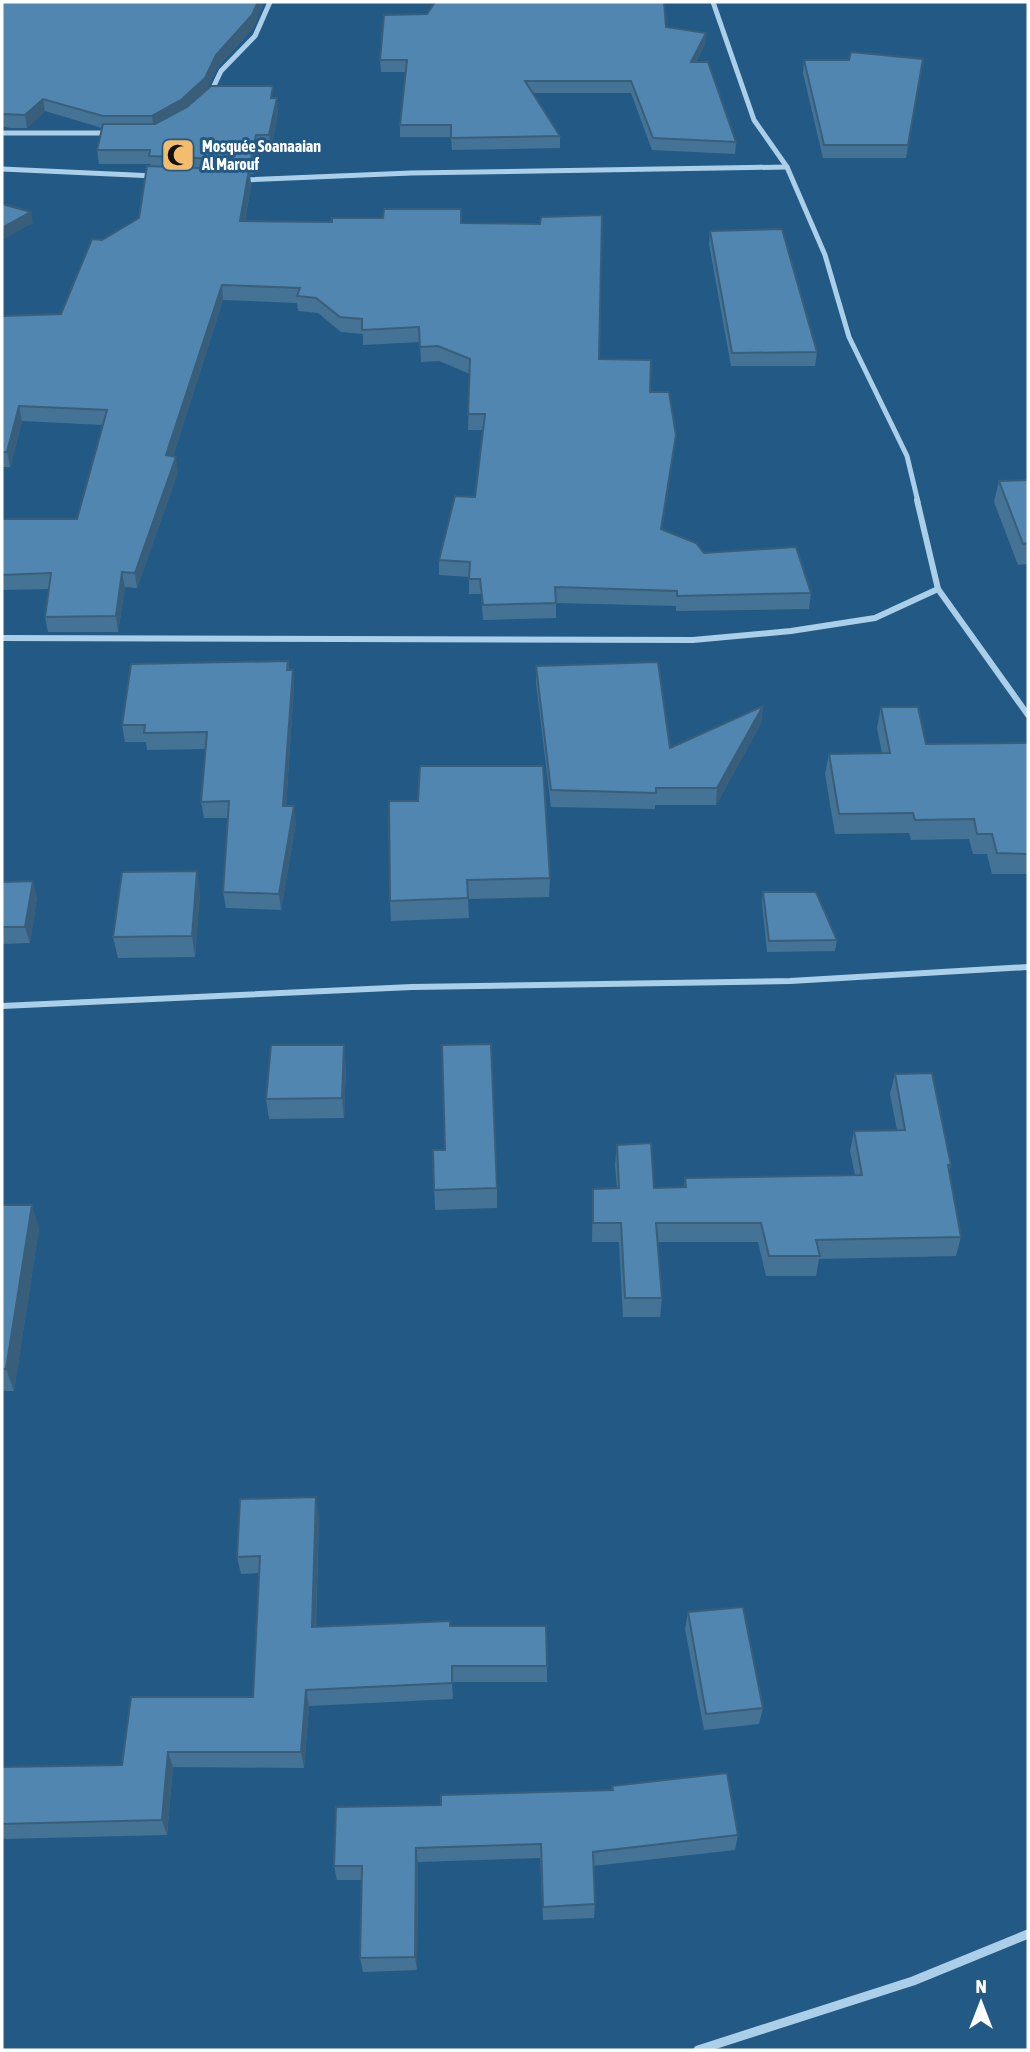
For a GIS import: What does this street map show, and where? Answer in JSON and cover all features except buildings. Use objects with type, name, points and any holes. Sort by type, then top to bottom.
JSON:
[{"type":"street","points":[[209,97],[221,71],[255,36],[270,2]]},
{"type":"street","points":[[713,2],[754,120],[787,167],[825,255],[849,337],[907,456],[938,589],[1028,715]]},
{"type":"street","points":[[2,133],[113,134]]},
{"type":"street","points":[[233,179],[787,167]]},
{"type":"street","points":[[2,169],[167,176]]},
{"type":"street","points":[[2,638],[693,640],[791,631],[875,618],[938,589]]},
{"type":"street","points":[[2,1006],[412,987],[790,981],[1028,967]]},
{"type":"street","points":[[698,2050],[913,1980],[1028,1934]]},
{"type":"place","name":"Mosquée Soanaaian Al Marouf","points":[[178,155]]}]
